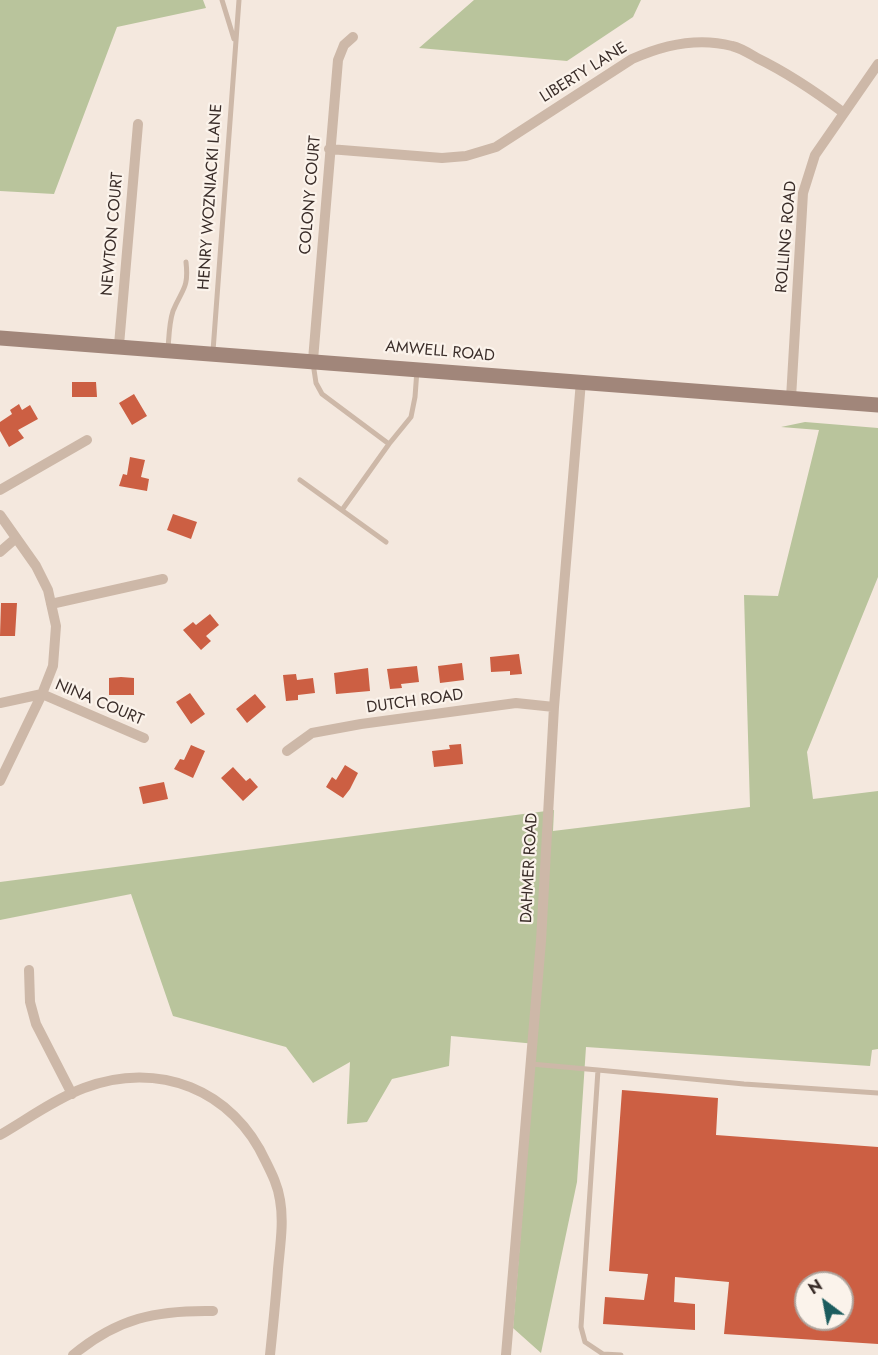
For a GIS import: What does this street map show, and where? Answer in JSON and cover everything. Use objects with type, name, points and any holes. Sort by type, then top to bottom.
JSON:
[{"type":"main road","name":"AMWELL ROAD","points":[[0,338],[213,352],[878,405]]},
{"type":"street","name":"COLONY COURT","points":[[313,360],[338,60],[344,45],[352,37]]},
{"type":"street","name":"LIBERTY LANE","points":[[329,149],[442,158],[478,154],[496,147],[632,59],[651,50],[678,43],[734,46],[806,85],[844,112]]},
{"type":"street","name":"ROLLING ROAD","points":[[791,398],[803,193],[815,154],[878,64]]},
{"type":"street","name":"NEWTON COURT","points":[[119,345],[138,124]]},
{"type":"street","name":"DAHMER ROAD","points":[[506,1355],[541,941],[554,707],[581,381]]},
{"type":"street","points":[[0,490],[87,440]]},
{"type":"street","points":[[0,515],[36,566],[48,590],[56,626],[53,666],[0,781]]},
{"type":"street","points":[[0,552],[16,538]]},
{"type":"street","points":[[51,604],[164,579]]},
{"type":"street","points":[[0,703],[42,694]]},
{"type":"street","name":"NINA COURT","points":[[42,694],[144,738]]},
{"type":"street","name":"DUTCH ROAD","points":[[287,751],[312,733],[362,724],[516,703],[554,707]]},
{"type":"street","points":[[29,970],[30,1002],[36,1024],[72,1094]]},
{"type":"street","points":[[0,1135],[84,1088],[133,1077],[187,1084],[204,1092],[233,1112],[261,1151],[276,1183],[280,1199],[280,1245],[270,1355]]},
{"type":"street","points":[[73,1355],[94,1338],[139,1318],[164,1313],[213,1311]]},
{"type":"lane","points":[[222,0],[235,43]]},
{"type":"lane","name":"HENRY WOZNIACKI LANE","points":[[213,352],[239,0]]},
{"type":"lane","points":[[168,349],[173,311],[186,286],[186,262]]},
{"type":"lane","points":[[313,360],[316,383],[322,394],[389,444]]},
{"type":"lane","points":[[342,510],[411,417],[417,368]]},
{"type":"lane","points":[[300,480],[386,542]]},
{"type":"lane","points":[[531,1064],[744,1084],[878,1093]]},
{"type":"lane","points":[[598,1070],[581,1327],[585,1342],[603,1354],[621,1355]]},
{"type":"green space","points":[[0,0],[203,0],[206,8],[117,27],[54,194],[0,191]]},
{"type":"green space","points":[[474,0],[641,0],[633,17],[567,61],[419,48]]},
{"type":"green space","points":[[805,422],[878,428],[878,577],[807,752],[813,799],[878,791],[878,1049],[872,1050],[870,1066],[586,1047],[577,1182],[541,1353],[513,1328],[536,1044],[451,1036],[449,1066],[392,1079],[367,1122],[347,1124],[350,1062],[313,1083],[286,1047],[173,1016],[131,894],[0,920],[0,882],[554,810],[553,831],[750,807],[744,595],[778,596],[819,430],[781,427]]},
{"type":"building","points":[[72,382],[96,382],[97,397],[72,397]]},
{"type":"building","points":[[134,394],[147,416],[132,425],[119,403]]},
{"type":"building","points":[[19,404],[22,410],[30,405],[38,419],[18,430],[24,438],[9,447],[0,431],[0,422],[12,414],[10,410]]},
{"type":"building","points":[[130,457],[145,460],[141,477],[149,479],[147,491],[119,486],[123,474],[127,475]]},
{"type":"building","points":[[173,514],[197,522],[191,539],[167,530]]},
{"type":"building","points":[[1,603],[17,603],[15,636],[0,636]]},
{"type":"building","points":[[210,614],[219,625],[206,636],[211,641],[201,650],[183,630],[193,622],[196,625]]},
{"type":"building","points":[[519,654],[522,674],[510,675],[510,671],[491,672],[490,657]]},
{"type":"building","points":[[462,663],[464,680],[440,683],[438,666]]},
{"type":"building","points":[[417,666],[419,682],[401,684],[402,688],[390,689],[387,669]]},
{"type":"building","points":[[368,668],[370,691],[336,694],[334,673]]},
{"type":"building","points":[[296,674],[297,680],[313,678],[315,693],[298,695],[298,700],[286,701],[283,675]]},
{"type":"building","points":[[109,678],[134,678],[134,695],[109,695]]},
{"type":"building","points":[[190,693],[205,714],[191,724],[176,702]]},
{"type":"building","points":[[255,694],[266,707],[247,723],[236,709]]},
{"type":"building","points":[[461,744],[463,764],[434,767],[432,751],[450,749],[449,745]]},
{"type":"building","points":[[191,745],[205,751],[193,778],[174,769],[180,759],[184,760]]},
{"type":"building","points":[[345,765],[358,773],[343,798],[326,787],[332,777],[336,780]]},
{"type":"building","points":[[233,767],[246,781],[250,778],[258,787],[243,801],[221,778]]},
{"type":"building","points":[[164,782],[168,799],[143,804],[139,787]]},
{"type":"building","points":[[622,1090],[718,1098],[716,1135],[878,1147],[878,1344],[724,1334],[729,1282],[675,1277],[674,1302],[695,1304],[695,1330],[603,1324],[605,1297],[644,1300],[648,1274],[609,1271]]}]
